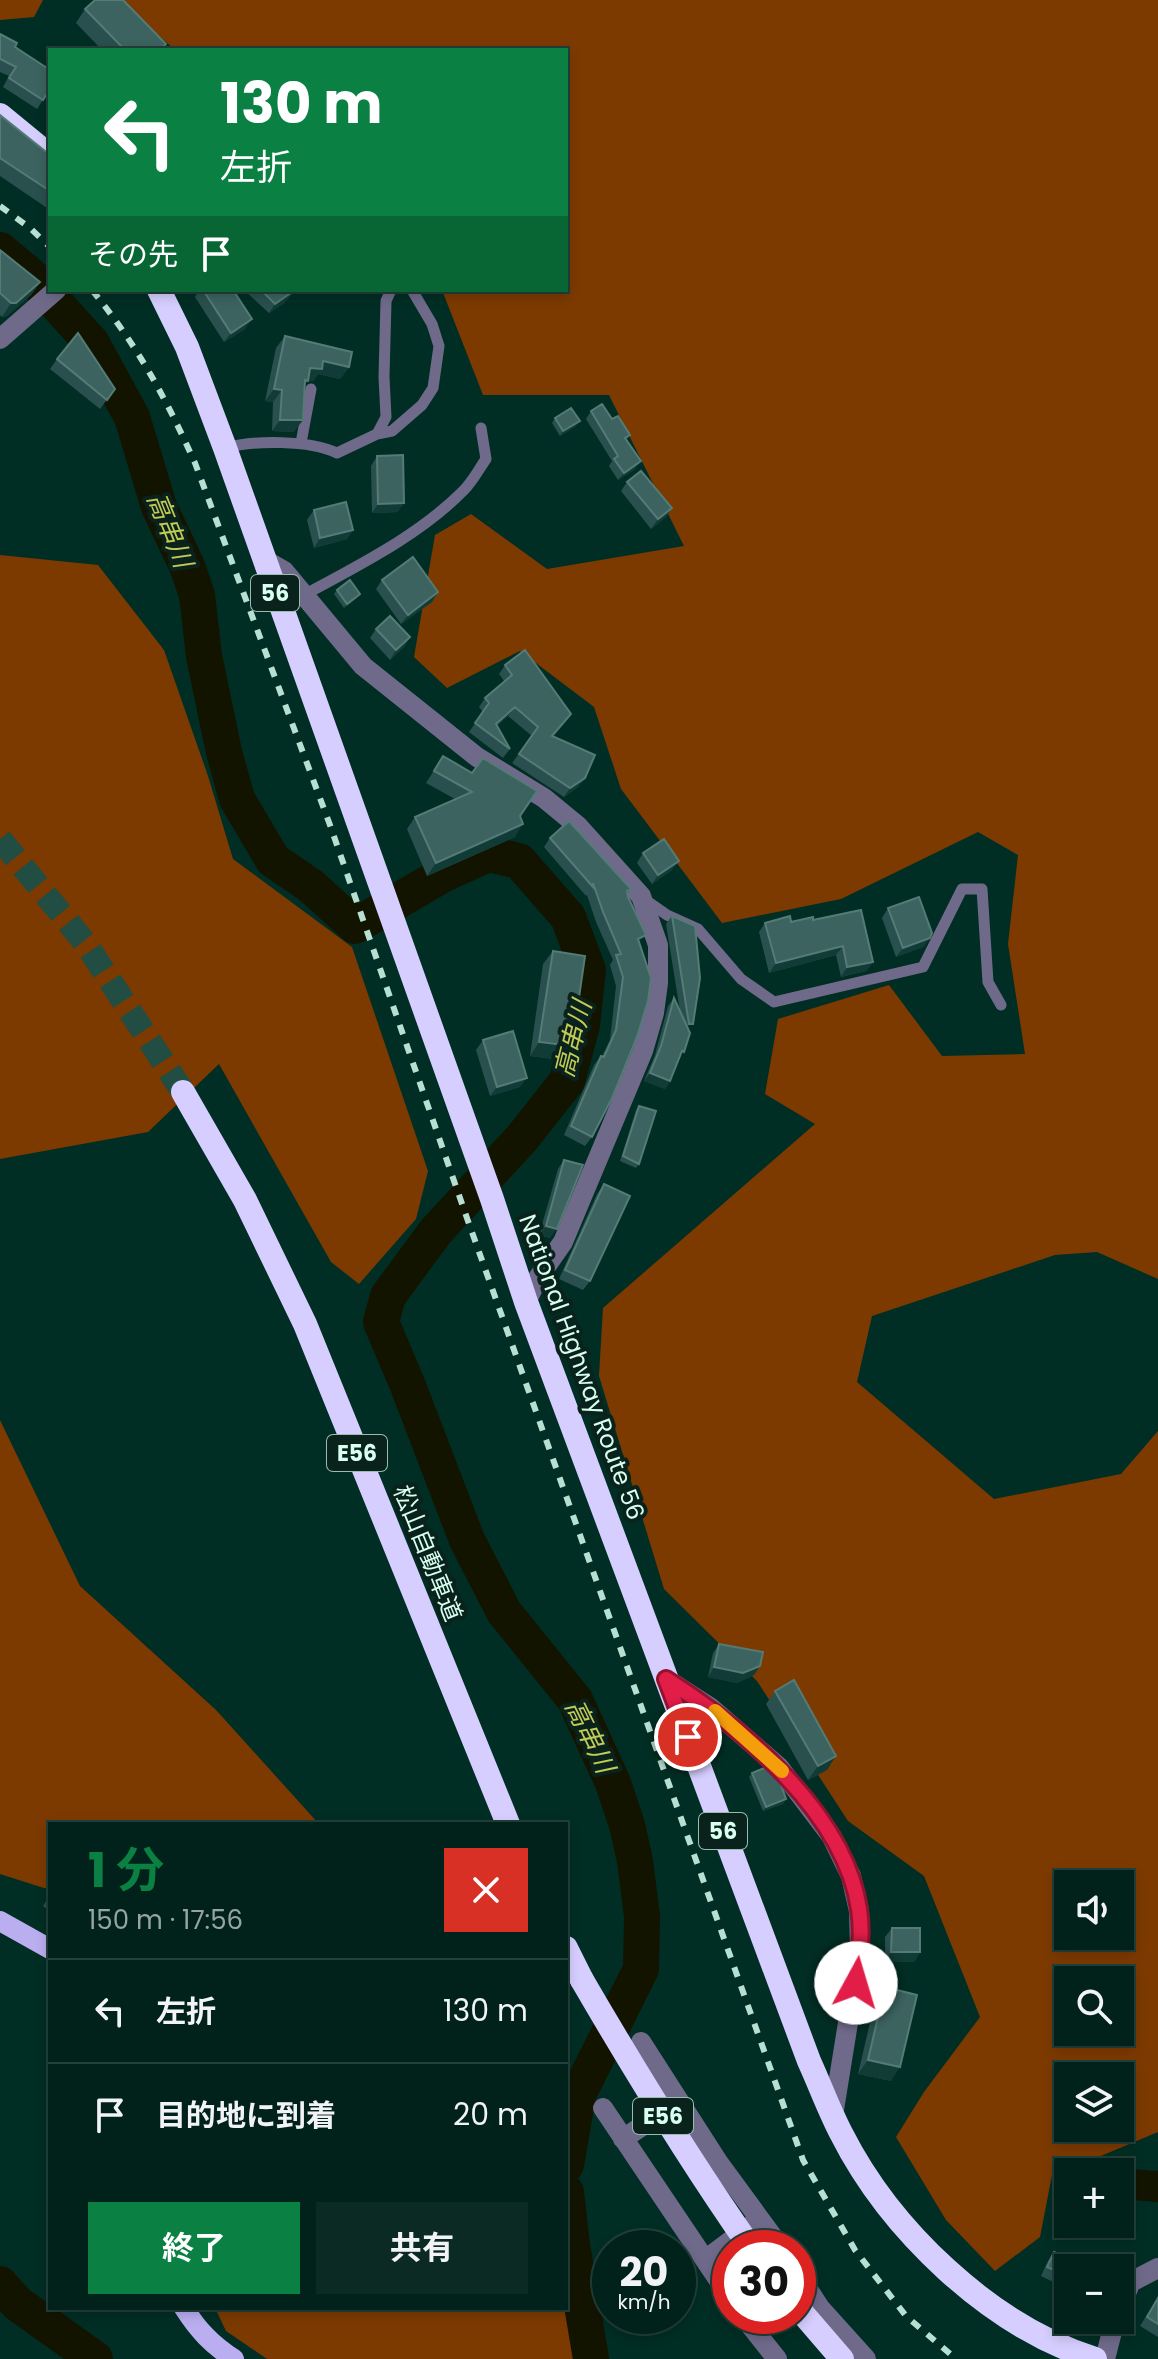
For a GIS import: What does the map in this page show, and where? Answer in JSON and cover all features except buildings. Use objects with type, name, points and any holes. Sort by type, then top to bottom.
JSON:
[{"type":"highway","points":[[0,115],[48,154]]},
{"type":"highway","name":"National Highway Route 56","points":[[160,292],[187,347],[225,448],[526,1302],[809,2061],[833,2116],[889,2210],[932,2258],[1008,2319],[1095,2359]]},
{"type":"highway","name":"松山自動車道","points":[[183,1092],[245,1200],[305,1324],[507,1822]]},
{"type":"highway","name":"E56","points":[[568,1952],[663,2116],[739,2230]]},
{"type":"highway","points":[[816,2329],[842,2359]]},
{"type":"main road","points":[[0,1921],[48,1948]]},
{"type":"main road","points":[[185,2310],[198,2329],[234,2359]]},
{"type":"street","points":[[0,339],[54,292]]},
{"type":"street","points":[[263,559],[284,571],[363,666],[477,757],[544,798],[578,826],[641,896],[658,945],[654,1013],[643,1051],[563,1242],[526,1302]]},
{"type":"street","points":[[666,1679],[711,1708],[779,1767],[832,1837],[851,1876],[859,1911],[860,1948],[833,2116]]},
{"type":"street","points":[[641,2042],[767,2230]]},
{"type":"street","points":[[623,2139],[679,2101]]},
{"type":"street","points":[[603,2108],[712,2270]]},
{"type":"street","points":[[705,2260],[759,2219]]},
{"type":"street","points":[[1134,2280],[1158,2268]]},
{"type":"street","points":[[1134,2295],[1158,2284]]},
{"type":"street","points":[[816,2302],[866,2359]]},
{"type":"street","points":[[757,2334],[777,2359]]},
{"type":"street","points":[[1105,2359],[1111,2334]]},
{"type":"lane","points":[[377,434],[386,417],[386,301],[390,292]]},
{"type":"lane","points":[[225,448],[301,443],[322,446],[337,453],[377,434],[392,431],[422,405],[433,388],[439,346],[432,324],[413,292]]},
{"type":"lane","points":[[301,443],[311,389]]},
{"type":"lane","points":[[304,595],[370,559],[440,512],[467,487],[486,459],[481,428]]},
{"type":"lane","points":[[641,896],[667,915],[698,929],[741,979],[774,1002],[923,967],[962,889],[982,889],[988,982],[1001,1005]]},
{"type":"shaded area","points":[[0,0],[43,0],[34,17],[0,20]]},
{"type":"shaded area","points":[[119,0],[1158,0],[1158,1279],[1097,1252],[1055,1255],[872,1316],[857,1382],[994,1499],[1121,1474],[1158,1431],[1158,2132],[1096,2158],[1054,2158],[1040,2237],[995,2271],[946,2220],[896,2137],[924,2092],[980,2017],[924,1876],[848,1821],[757,1681],[664,1589],[599,1376],[603,1308],[815,1124],[765,1094],[778,1019],[889,985],[942,1056],[1025,1054],[1008,944],[1018,855],[978,832],[841,899],[722,923],[621,789],[594,707],[520,651],[447,688],[414,657],[435,535],[471,514],[547,569],[684,546],[609,395],[483,395],[443,292],[568,292],[568,48],[173,48]]},
{"type":"shaded area","points":[[0,555],[98,565],[164,650],[233,859],[352,947],[428,1171],[416,1219],[359,1284],[331,1262],[219,1064],[148,1132],[0,1159]]},
{"type":"shaded area","points":[[0,1420],[80,1586],[216,1710],[317,1822],[48,1822],[48,1888],[0,1874]]},
{"type":"shaded area","points":[[1134,2169],[1158,2171],[1158,2202],[1134,2200]]},
{"type":"shaded area","points":[[216,2310],[566,2310],[578,2359],[267,2359],[226,2331]]},
{"type":"waterway","name":"高串川","points":[[0,250],[30,275],[91,342],[132,417],[159,507],[197,595],[204,656],[237,799],[273,860],[311,886],[355,926],[444,874],[488,854],[519,861],[568,917],[588,970],[582,1025],[567,1081],[522,1138],[436,1231],[388,1296],[381,1322],[467,1540],[504,1612],[575,1700],[613,1783],[627,1825],[642,1916],[641,1969],[578,2095],[568,2153]]},
{"type":"waterway","name":"高串川","points":[[568,2210],[591,2359]]},
{"type":"waterway","points":[[0,2284],[18,2304],[95,2359]]},
{"type":"tunnel","points":[[0,839],[86,944],[183,1092]]},
{"type":"railway","points":[[0,206],[48,245]]},
{"type":"railway","points":[[94,292],[150,373],[195,463],[330,825],[803,2160],[855,2250],[906,2316],[956,2359]]},
{"type":"slow traffic","points":[[715,1711],[782,1771]]},
{"type":"route","points":[[688,1737],[666,1679],[711,1708],[779,1767],[832,1837],[851,1876],[859,1911],[860,1948],[856,1983]]}]
